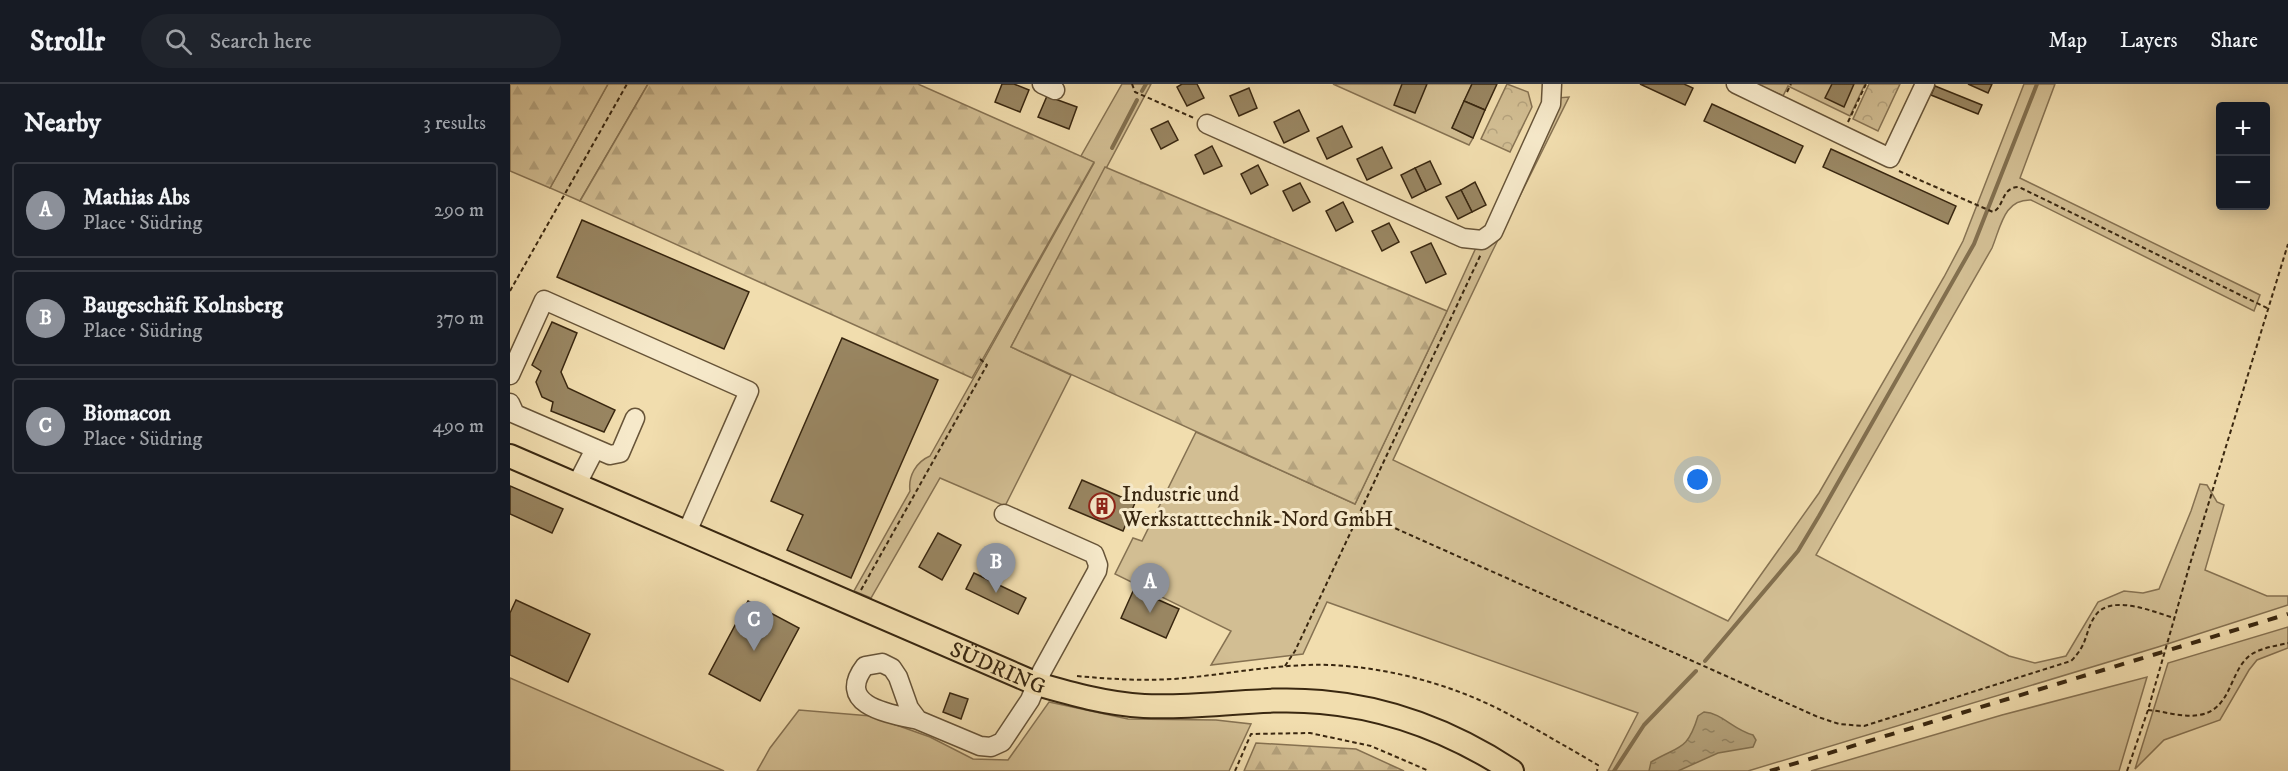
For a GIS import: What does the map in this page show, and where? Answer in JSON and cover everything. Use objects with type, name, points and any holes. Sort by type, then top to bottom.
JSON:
[{"type":"main road","name":"SÜDRING","points":[[510,456],[852,606],[1037,684],[1079,696],[1133,705],[1168,706],[1278,700],[1364,707],[1411,720],[1449,735],[1512,771]]},
{"type":"street","points":[[1207,124],[1463,238],[1482,240],[1492,231],[1551,104],[1552,84]]},
{"type":"street","points":[[1736,84],[1890,159],[1925,84]]},
{"type":"street","points":[[510,375],[544,300],[749,391],[687,532]]},
{"type":"street","points":[[510,403],[515,414],[610,455],[620,453],[635,418]]},
{"type":"street","points":[[578,484],[595,449]]},
{"type":"street","points":[[918,720],[980,746],[991,747],[1002,742],[1030,700],[1042,671],[1097,571],[1098,565],[1094,554],[1004,514]]},
{"type":"path","points":[[510,291],[627,84]]},
{"type":"path","points":[[1132,84],[1135,92],[1207,124]]},
{"type":"path","points":[[1842,135],[1866,84]]},
{"type":"path","points":[[1890,159],[1900,172],[1993,212],[1998,209],[2006,192],[2019,187],[2269,309]]},
{"type":"path","points":[[1285,666],[1360,513],[1484,247],[1482,240]]},
{"type":"path","points":[[2127,771],[2148,710],[2288,244]]},
{"type":"path","points":[[852,606],[987,365],[980,359]]},
{"type":"path","points":[[1360,513],[1839,724],[1864,726],[2071,661],[2082,650],[2095,616],[2104,608],[2127,605],[2174,618]]},
{"type":"path","points":[[2148,710],[2181,715],[2200,715],[2214,709],[2225,698],[2241,665],[2250,655],[2288,643]]},
{"type":"path","points":[[1073,675],[1128,680],[1173,679],[1285,666],[1332,665],[1382,671],[1426,681],[1508,714],[1598,765],[1598,771]]},
{"type":"path","points":[[1235,771],[1251,734],[1310,733],[1371,746],[1429,771]]},
{"type":"green space","points":[[510,84],[608,84],[550,188],[510,171]]},
{"type":"green space","points":[[608,84],[648,84],[580,201],[550,188]]},
{"type":"green space","points":[[648,84],[918,84],[1094,162],[972,378],[580,201]]},
{"type":"green space","points":[[1122,84],[1151,84],[1011,347],[1071,375],[1005,506],[940,478],[871,598],[854,591],[910,491],[910,480],[914,470],[930,456],[1094,163],[1081,156]]},
{"type":"green space","points":[[1333,84],[1472,84],[1452,128],[1473,138],[1469,145]]},
{"type":"green space","points":[[1507,84],[1528,92],[1532,107],[1510,152],[1481,139]]},
{"type":"green space","points":[[1757,84],[1865,84],[1850,116],[1788,86],[1783,96]]},
{"type":"green space","points":[[1869,84],[1900,84],[1878,131],[1853,119]]},
{"type":"green space","points":[[2024,84],[2055,84],[2020,178],[2260,295],[2254,311],[2031,200],[2015,204],[2005,215],[1992,248],[1816,555],[2009,656],[2035,663],[2066,656],[2098,602],[2124,591],[2143,593],[2159,589],[2200,484],[2207,485],[2217,502],[2224,505],[2205,570],[2267,596],[2288,596],[2288,605],[2158,647],[1748,771],[1608,771],[1638,713],[1327,602],[1303,654],[1211,665],[1231,631],[1115,574],[1133,538],[1142,541],[1196,432],[1355,504],[1544,99],[1569,97],[1393,460],[1728,621],[1819,493],[1944,277],[1963,241]]},
{"type":"green space","points":[[1105,167],[1447,311],[1355,504],[1011,347]]},
{"type":"green space","points":[[2288,627],[2288,648],[2257,660],[2220,720],[2164,740],[2135,769],[2168,663]]},
{"type":"green space","points":[[2147,677],[2119,771],[1811,771],[2002,715]]},
{"type":"green space","points":[[510,678],[724,771],[510,771]]},
{"type":"green space","points":[[1049,702],[1128,719],[1216,720],[1251,724],[1229,771],[757,771],[770,748],[799,710],[871,716],[930,737],[973,759],[1008,760]]},
{"type":"green space","points":[[1256,743],[1356,749],[1404,771],[1244,771]]},
{"type":"water","points":[[1704,712],[1716,715],[1753,735],[1756,740],[1753,747],[1718,753],[1678,771],[1649,771],[1651,762],[1686,742],[1698,716]]},
{"type":"building","points":[[1002,84],[1014,84],[1029,90],[1020,112],[995,102]]},
{"type":"building","points":[[1182,84],[1197,84],[1204,98],[1187,106],[1177,87]]},
{"type":"building","points":[[1402,84],[1427,84],[1415,113],[1394,105]]},
{"type":"building","points":[[1472,84],[1497,84],[1485,110],[1464,101]]},
{"type":"building","points":[[1640,84],[1684,84],[1693,88],[1685,105]]},
{"type":"building","points":[[1832,84],[1854,84],[1844,107],[1825,98]]},
{"type":"building","points":[[1968,84],[1992,84],[1988,93]]},
{"type":"building","points":[[1935,86],[1982,105],[1978,114],[1931,95]]},
{"type":"building","points":[[1249,88],[1257,108],[1239,116],[1230,96]]},
{"type":"building","points":[[1047,96],[1077,107],[1069,129],[1038,117]]},
{"type":"building","points":[[1464,101],[1485,110],[1473,138],[1452,128]]},
{"type":"building","points":[[1712,104],[1803,146],[1795,163],[1704,121]]},
{"type":"building","points":[[1299,110],[1309,131],[1284,143],[1274,122]]},
{"type":"building","points":[[1168,121],[1178,140],[1161,149],[1151,129]]},
{"type":"building","points":[[1342,126],[1352,147],[1327,159],[1317,138]]},
{"type":"building","points":[[1212,146],[1222,166],[1204,174],[1195,155]]},
{"type":"building","points":[[1382,147],[1392,168],[1367,180],[1357,159]]},
{"type":"building","points":[[1831,149],[1956,206],[1948,224],[1823,167]]},
{"type":"building","points":[[1430,161],[1441,184],[1426,191],[1415,168]]},
{"type":"building","points":[[1258,165],[1268,185],[1251,194],[1241,174]]},
{"type":"building","points":[[1415,168],[1426,191],[1412,198],[1401,175]]},
{"type":"building","points":[[1475,182],[1486,205],[1472,212],[1461,190]]},
{"type":"building","points":[[1300,183],[1310,202],[1293,211],[1283,191]]},
{"type":"building","points":[[1461,190],[1472,212],[1458,219],[1446,197]]},
{"type":"building","points":[[1343,202],[1353,222],[1336,231],[1326,211]]},
{"type":"building","points":[[582,220],[749,292],[724,349],[557,277]]},
{"type":"building","points":[[1389,223],[1399,242],[1382,251],[1372,231]]},
{"type":"building","points":[[1431,243],[1446,274],[1426,283],[1411,252]]},
{"type":"building","points":[[552,322],[577,333],[561,372],[568,388],[615,410],[604,432],[551,411],[553,402],[542,397],[536,382],[541,371],[532,365]]},
{"type":"building","points":[[842,338],[938,380],[851,578],[787,550],[803,515],[771,501]]},
{"type":"building","name":"Industrie und Werkstatttechnik-Nord GmbH","points":[[1082,480],[1135,503],[1123,531],[1069,508]]},
{"type":"building","points":[[510,486],[563,509],[552,533],[510,514]]},
{"type":"building","points":[[938,533],[961,545],[942,580],[919,567]]},
{"type":"building","points":[[974,573],[1026,598],[1018,614],[966,589]]},
{"type":"building","points":[[1134,589],[1179,609],[1166,638],[1121,618]]},
{"type":"building","points":[[516,600],[590,634],[568,682],[510,655],[510,613]]},
{"type":"building","points":[[748,601],[799,628],[760,701],[709,674]]},
{"type":"building","points":[[950,693],[968,699],[961,719],[943,712]]},
{"type":"waterway","points":[[1142,91],[1146,84]]},
{"type":"waterway","points":[[1705,661],[1798,551],[1819,516],[1974,244],[2037,84]]},
{"type":"waterway","points":[[1112,148],[1137,100]]},
{"type":"waterway","points":[[1614,771],[1644,725],[1696,671]]},
{"type":"railway","points":[[1770,771],[2288,614]]},
{"type":"place","name":"Industrie und Werkstatttechnik-Nord GmbH","points":[[1102,506]]},
{"type":"place","name":"Baugeschäft Kolnsberg","points":[[996,593]]},
{"type":"place","name":"Mathias Abs","points":[[1150,613]]},
{"type":"place","name":"Biomacon","points":[[754,651]]}]
